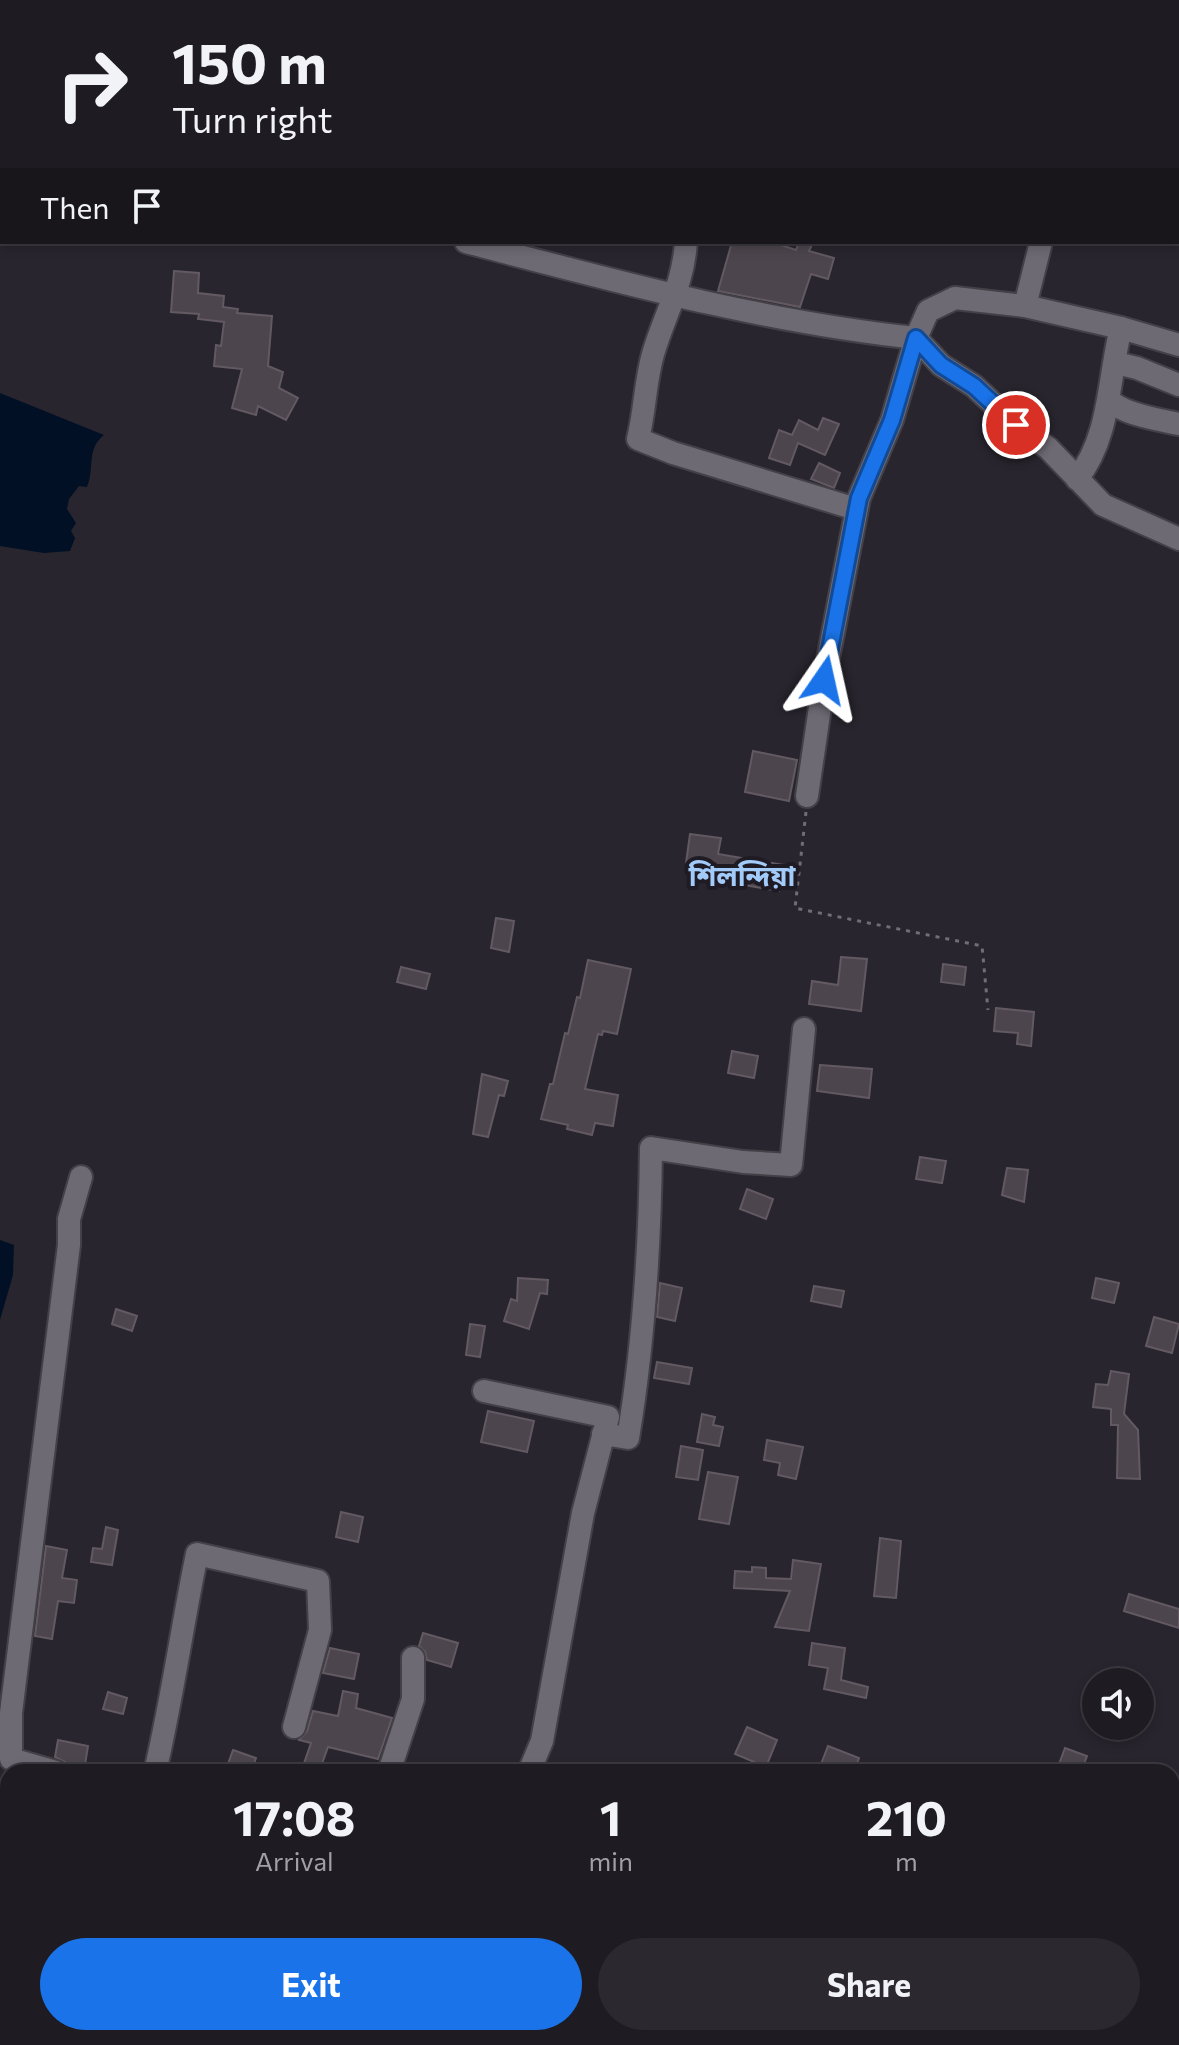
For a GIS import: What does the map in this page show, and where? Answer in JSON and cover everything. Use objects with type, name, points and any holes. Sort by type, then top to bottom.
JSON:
[{"type":"street","points":[[474,244],[772,317],[916,338],[941,365],[974,386],[1016,425],[1048,448],[1103,505],[1179,539]]},
{"type":"street","points":[[686,244],[685,265],[677,295],[652,357],[638,439],[673,453],[856,509]]},
{"type":"street","points":[[1025,306],[1040,244]]},
{"type":"street","points":[[807,796],[824,680],[856,509],[892,420],[916,338],[928,311],[955,298],[1025,306],[1179,345]]},
{"type":"street","points":[[1077,479],[1093,454],[1109,399],[1121,328]]},
{"type":"street","points":[[1116,363],[1179,385]]},
{"type":"street","points":[[1109,399],[1114,406],[1127,411],[1179,424]]},
{"type":"street","points":[[603,1434],[628,1438],[638,1377],[650,1223],[651,1148],[743,1162],[791,1165],[804,1029]]},
{"type":"street","points":[[28,1764],[11,1759],[11,1713],[69,1245],[69,1219],[81,1177]]},
{"type":"street","points":[[484,1391],[608,1417],[583,1513],[542,1741],[532,1764]]},
{"type":"street","points":[[157,1764],[197,1554],[318,1581],[320,1630],[294,1727]]},
{"type":"street","points":[[392,1764],[413,1699],[413,1658]]},
{"type":"path","points":[[807,796],[795,908],[982,946],[988,1010]]},
{"type":"water","points":[[0,393],[104,435],[95,446],[87,487],[79,486],[69,499],[67,509],[76,523],[71,531],[75,538],[70,551],[44,553],[0,546]]},
{"type":"water","points":[[0,1240],[14,1245],[13,1275],[0,1320]]},
{"type":"building","points":[[731,244],[778,244],[796,250],[798,244],[812,244],[809,251],[834,258],[828,279],[811,274],[800,307],[718,291]]},
{"type":"building","points":[[174,271],[199,273],[198,293],[224,296],[223,307],[238,309],[237,313],[272,316],[268,366],[283,372],[279,388],[298,398],[286,420],[258,406],[256,415],[232,408],[242,369],[214,366],[216,345],[221,346],[224,322],[198,319],[199,314],[171,312]]},
{"type":"building","points":[[823,418],[839,424],[825,455],[798,443],[790,465],[769,458],[779,430],[792,435],[799,420],[818,430]]},
{"type":"building","points":[[819,463],[840,473],[834,488],[811,479]]},
{"type":"building","points":[[753,751],[797,760],[789,801],[745,792]]},
{"type":"building","points":[[690,834],[721,838],[718,854],[784,865],[779,891],[721,881],[723,869],[686,863]]},
{"type":"building","points":[[496,918],[514,921],[509,952],[491,948]]},
{"type":"building","points":[[841,957],[867,959],[861,1011],[809,1004],[812,981],[838,985]]},
{"type":"building","points":[[588,960],[631,969],[617,1034],[603,1031],[602,1035],[598,1034],[585,1089],[618,1095],[613,1126],[595,1123],[592,1135],[541,1119],[565,1033],[568,1034],[577,997],[580,998]]},
{"type":"building","points":[[943,964],[966,967],[964,985],[941,982]]},
{"type":"building","points":[[401,967],[430,974],[426,989],[397,982]]},
{"type":"building","points":[[996,1008],[1034,1012],[1031,1046],[1017,1044],[1018,1033],[994,1031]]},
{"type":"building","points":[[732,1051],[758,1056],[754,1078],[728,1073]]},
{"type":"building","points":[[820,1065],[872,1069],[869,1098],[817,1091]]},
{"type":"building","points":[[482,1074],[508,1081],[504,1096],[499,1095],[488,1137],[473,1134]]},
{"type":"building","points":[[920,1157],[946,1161],[942,1183],[916,1179]]},
{"type":"building","points":[[1007,1168],[1028,1170],[1024,1202],[1002,1195]]},
{"type":"building","points":[[747,1189],[773,1199],[766,1219],[740,1209]]},
{"type":"building","points":[[518,1278],[548,1280],[547,1294],[540,1293],[529,1329],[504,1321],[511,1299],[517,1301]]},
{"type":"building","points":[[1096,1278],[1119,1283],[1114,1303],[1092,1298]]},
{"type":"building","points":[[660,1283],[682,1288],[675,1321],[657,1317]]},
{"type":"building","points":[[814,1286],[844,1291],[841,1307],[811,1301]]},
{"type":"building","points":[[116,1309],[137,1316],[132,1331],[112,1324]]},
{"type":"building","points":[[1154,1317],[1179,1324],[1172,1353],[1146,1346]]},
{"type":"building","points":[[470,1324],[485,1326],[480,1357],[466,1355]]},
{"type":"building","points":[[657,1362],[692,1368],[689,1384],[654,1378]]},
{"type":"building","points":[[1111,1371],[1129,1374],[1124,1414],[1138,1430],[1140,1479],[1117,1478],[1118,1425],[1111,1425],[1111,1409],[1093,1407],[1096,1384],[1108,1385]]},
{"type":"building","points":[[488,1411],[534,1421],[527,1452],[481,1442]]},
{"type":"building","points":[[702,1414],[715,1417],[713,1425],[723,1427],[719,1446],[697,1442]]},
{"type":"building","points":[[767,1440],[803,1447],[796,1479],[778,1475],[780,1463],[764,1460]]},
{"type":"building","points":[[681,1446],[703,1450],[698,1480],[676,1477]]},
{"type":"building","points":[[708,1472],[738,1477],[729,1524],[699,1519]]},
{"type":"building","points":[[341,1512],[363,1517],[358,1542],[336,1537]]},
{"type":"building","points":[[106,1527],[118,1530],[112,1565],[91,1562],[93,1548],[102,1549]]},
{"type":"building","points":[[880,1538],[901,1541],[896,1598],[874,1596]]},
{"type":"building","points":[[46,1546],[67,1550],[62,1578],[77,1580],[74,1603],[58,1601],[52,1639],[35,1636]]},
{"type":"building","points":[[793,1560],[821,1564],[809,1631],[775,1627],[790,1591],[734,1588],[735,1571],[752,1572],[752,1567],[766,1568],[766,1578],[791,1579]]},
{"type":"building","points":[[1129,1594],[1179,1609],[1179,1628],[1124,1611]]},
{"type":"building","points":[[423,1633],[458,1643],[451,1667],[427,1660],[419,1646]]},
{"type":"building","points":[[812,1643],[845,1648],[841,1680],[868,1687],[866,1698],[824,1689],[828,1668],[809,1665]]},
{"type":"building","points":[[330,1648],[359,1654],[354,1679],[323,1673]]},
{"type":"building","points":[[343,1691],[358,1694],[356,1708],[392,1718],[378,1759],[328,1747],[322,1764],[304,1764],[311,1743],[299,1740],[307,1731],[313,1711],[338,1716]]},
{"type":"building","points":[[108,1692],[127,1698],[123,1714],[103,1709]]},
{"type":"building","points":[[747,1727],[777,1740],[767,1764],[759,1764],[735,1754]]},
{"type":"building","points":[[58,1740],[88,1746],[85,1764],[66,1764],[55,1757]]},
{"type":"building","points":[[828,1746],[859,1758],[857,1764],[821,1764]]},
{"type":"building","points":[[1065,1748],[1087,1756],[1084,1764],[1059,1764]]},
{"type":"building","points":[[233,1750],[256,1758],[254,1764],[228,1764]]},
{"type":"district","name":"শিলন্দিয়া","points":[[742,875]]},
{"type":"route","points":[[824,680],[859,498],[892,420],[916,338],[941,365],[974,386],[1016,425]]}]
